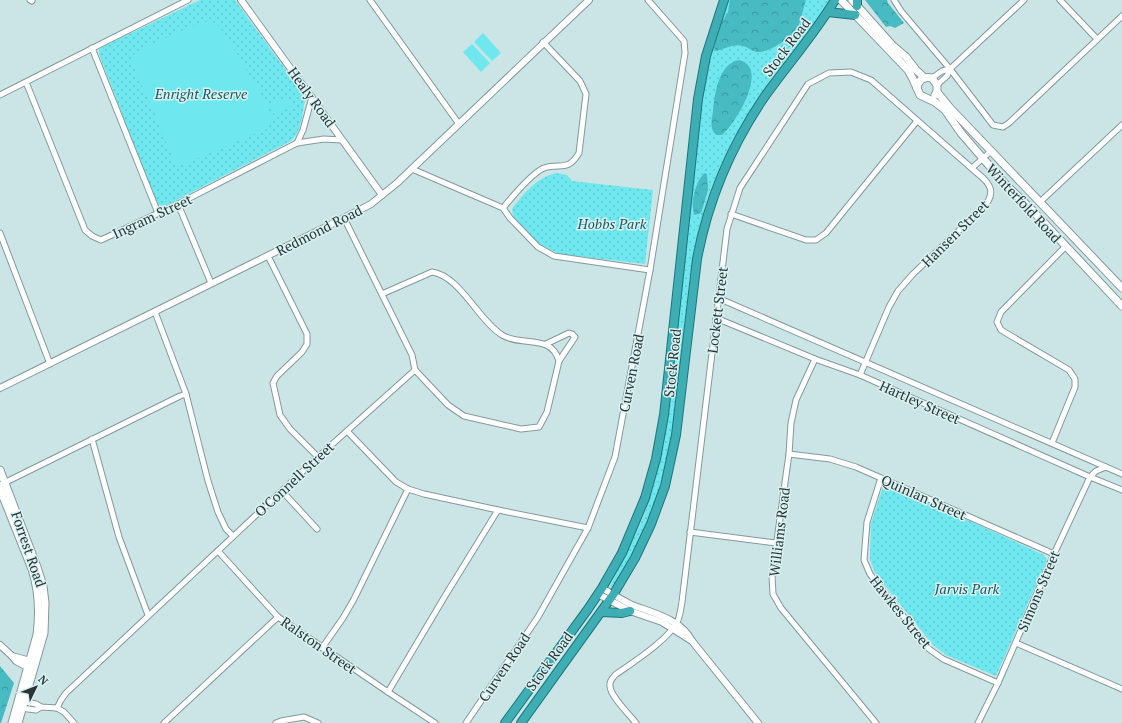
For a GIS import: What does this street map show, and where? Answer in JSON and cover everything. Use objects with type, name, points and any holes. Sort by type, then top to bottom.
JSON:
[{"type":"highway","name":"Stock Road","points":[[506,723],[600,591],[622,554],[639,516],[647,492],[657,452],[667,389],[698,99],[706,56],[724,0]]},
{"type":"highway","name":"Stock Road","points":[[520,723],[611,598],[635,558],[651,524],[659,504],[669,470],[679,416],[697,259],[714,194],[732,153],[752,116],[828,12],[835,0]]},
{"type":"highway","points":[[828,12],[855,15]]},
{"type":"highway","points":[[601,612],[622,613],[630,611]]},
{"type":"main road","points":[[841,0],[908,70],[920,95],[928,99],[934,97],[937,88],[928,78],[916,70],[906,57],[893,46],[855,2]]},
{"type":"main road","points":[[917,88],[918,82],[928,78]]},
{"type":"main road","name":"Winterfold Road","points":[[937,88],[950,108],[1122,288]]},
{"type":"main road","name":"Winterfold Road","points":[[928,99],[935,102],[945,110],[983,159],[1122,306]]},
{"type":"main road","name":"Forrest Road","points":[[0,470],[3,484],[38,566],[45,603],[44,633],[32,665],[20,705],[12,723]]},
{"type":"main road","name":"Forrest Road","points":[[0,489],[30,564],[39,599],[39,622],[32,665]]},
{"type":"main road","name":"Forrest Road","points":[[18,723],[20,705]]},
{"type":"street","points":[[0,94],[188,0]]},
{"type":"street","name":"Healy Road","points":[[241,0],[382,195]]},
{"type":"street","points":[[370,0],[459,124]]},
{"type":"street","name":"Curven Road","points":[[466,723],[538,617],[588,528],[615,457],[650,270],[685,53],[684,41],[648,0]]},
{"type":"street","points":[[894,0],[901,11],[950,69],[993,125],[1003,127],[1122,16]]},
{"type":"street","points":[[937,88],[947,76],[950,69],[1024,0]]},
{"type":"street","points":[[1060,0],[1097,39]]},
{"type":"street","name":"Redmond Road","points":[[0,388],[371,204],[412,169],[585,1]]},
{"type":"street","points":[[503,208],[536,172],[545,168],[567,166],[575,161],[579,153],[586,94],[580,81],[543,42]]},
{"type":"street","points":[[92,48],[158,213]]},
{"type":"street","points":[[928,78],[950,69]]},
{"type":"street","name":"Lockett Street","points":[[674,626],[679,617],[682,602],[727,229],[740,188],[808,84],[829,73],[851,72],[871,80]]},
{"type":"street","name":"Hansen Street","points":[[860,375],[893,300],[902,286],[984,207],[991,195],[990,187],[984,179],[871,80]]},
{"type":"street","name":"Ingram Street","points":[[26,82],[85,230],[92,236],[101,240],[178,204],[297,143],[324,139],[342,140]]},
{"type":"street","points":[[297,143],[303,130],[312,97]]},
{"type":"street","points":[[731,214],[806,240],[816,240],[826,233],[917,121]]},
{"type":"street","points":[[1040,202],[1122,125]]},
{"type":"street","points":[[972,168],[991,152]]},
{"type":"street","points":[[412,169],[503,208],[510,218],[538,248],[554,256],[650,270]]},
{"type":"street","points":[[178,204],[211,283]]},
{"type":"street","points":[[344,218],[412,355],[415,370],[448,406],[464,416],[521,429],[539,427],[547,412],[559,361],[575,338],[569,333],[546,344]]},
{"type":"street","points":[[0,233],[50,364]]},
{"type":"street","points":[[1052,443],[1075,387],[1075,379],[1069,370],[1001,330],[997,322],[1001,312],[1065,247]]},
{"type":"street","points":[[268,256],[307,334],[307,344],[302,352],[277,376],[273,383],[280,415],[284,422],[318,457]]},
{"type":"street","points":[[382,294],[432,272],[440,273],[454,284],[492,327],[502,335],[512,339],[546,344],[557,353],[559,361]]},
{"type":"street","name":"Hartley Street","points":[[718,298],[1122,474]]},
{"type":"street","points":[[155,312],[186,394],[208,481],[218,512],[226,528],[233,536]]},
{"type":"street","name":"Hartley Street","points":[[716,318],[814,359],[860,375],[1122,490]]},
{"type":"street","name":"Williams Road","points":[[814,359],[796,400],[791,423],[789,454],[772,576],[773,594],[781,608],[876,723]]},
{"type":"street","name":"O'Connell Street","points":[[58,708],[63,696],[148,615],[318,457],[415,370]]},
{"type":"street","points":[[3,484],[186,394]]},
{"type":"street","points":[[347,431],[396,482],[408,489],[424,494],[588,528]]},
{"type":"street","points":[[92,439],[120,537],[148,615]]},
{"type":"street","name":"Quinlan Street","points":[[789,454],[830,459],[856,466],[1054,554]]},
{"type":"street","points":[[1090,477],[1096,471],[1106,467]]},
{"type":"street","name":"Simons Street","points":[[979,723],[1090,477]]},
{"type":"street","name":"Hawkes Street","points":[[881,478],[867,522],[864,560],[870,574],[929,649],[943,659],[998,683]]},
{"type":"street","points":[[322,648],[354,599],[408,489]]},
{"type":"street","points":[[282,491],[318,529]]},
{"type":"street","points":[[388,692],[498,510]]},
{"type":"street","points":[[690,532],[776,543]]},
{"type":"street","name":"Ralston Street","points":[[218,551],[278,617],[388,692],[435,722],[441,723]]},
{"type":"street","points":[[600,591],[630,611],[674,626]]},
{"type":"street","points":[[611,598],[674,626],[692,641],[758,723]]},
{"type":"street","points":[[164,723],[278,617]]},
{"type":"street","points":[[636,723],[610,691],[609,685],[615,675],[662,639],[674,626]]},
{"type":"street","points":[[1016,643],[1122,689]]},
{"type":"street","points":[[0,645],[12,656],[32,665]]},
{"type":"street","points":[[20,705],[36,704],[41,707],[58,708],[74,723]]},
{"type":"street","points":[[276,723],[304,717],[318,723]]},
{"type":"green space","name":"Enright Reserve","points":[[200,0],[235,0],[304,95],[305,100],[302,116],[295,137],[291,141],[165,206],[159,205],[156,202],[99,54],[99,49]]},
{"type":"green space","points":[[729,0],[829,0],[830,2],[753,106],[734,138],[710,191],[704,209],[690,275],[672,433],[665,468],[651,515],[640,539],[613,587],[610,586],[635,536],[650,499],[661,453],[669,406],[702,101],[712,49]]},
{"type":"green space","points":[[730,0],[806,0],[796,29],[775,47],[762,52],[757,52],[736,45],[715,51],[714,47],[722,22],[728,12]]},
{"type":"green space","points":[[865,0],[887,0],[904,23],[895,28],[890,26],[886,27]]},
{"type":"green space","points":[[201,22],[213,22],[220,27],[265,100],[272,117],[269,128],[185,164],[179,165],[174,160],[133,64],[133,56],[136,52]]},
{"type":"green space","points":[[483,33],[501,53],[492,61],[474,42]]},
{"type":"green space","points":[[472,44],[490,63],[481,72],[463,52]]},
{"type":"green space","points":[[739,60],[748,65],[751,73],[751,84],[742,108],[735,119],[722,135],[716,135],[712,130],[712,121],[715,96],[719,81],[726,67]]},
{"type":"green space","points":[[287,97],[292,107],[275,115],[270,105]]},
{"type":"green space","name":"Hobbs Park","points":[[556,173],[567,175],[572,181],[653,190],[645,264],[560,254],[542,246],[530,235],[513,216],[512,209],[531,187],[542,179]]},
{"type":"green space","points":[[705,173],[707,174],[708,190],[701,213],[695,215],[693,211],[694,193],[699,181]]},
{"type":"green space","name":"Jarvis Park","points":[[884,484],[889,484],[1044,555],[1047,560],[996,676],[946,655],[933,645],[875,573],[870,559],[871,523]]},
{"type":"green space","points":[[943,576],[949,585],[940,591],[934,582]]},
{"type":"green space","points":[[0,666],[14,683],[1,723],[0,723]]}]
